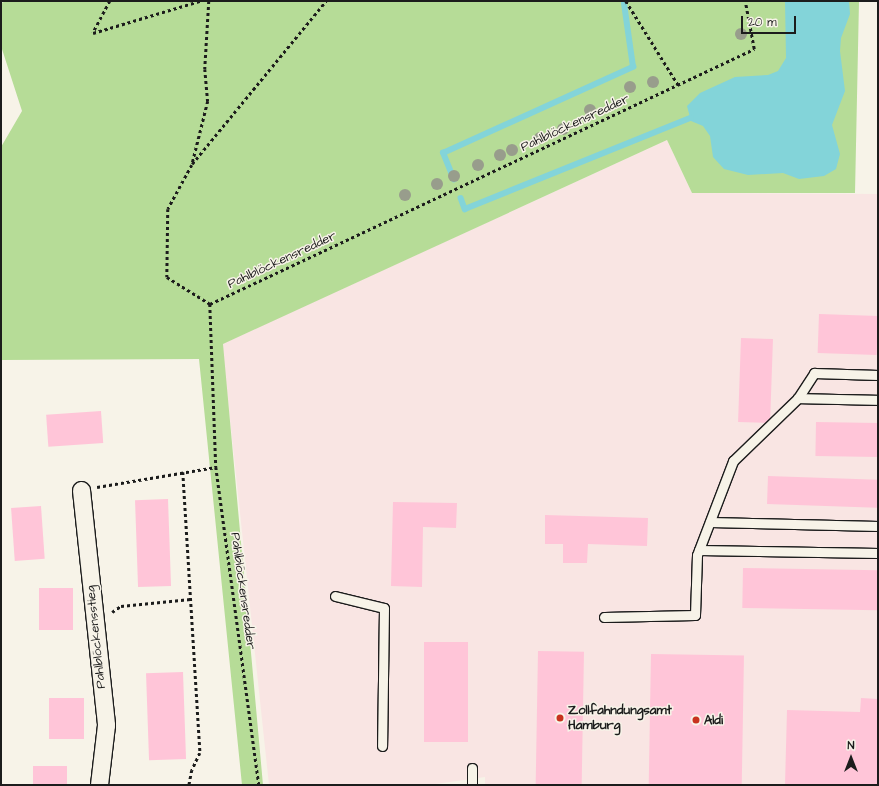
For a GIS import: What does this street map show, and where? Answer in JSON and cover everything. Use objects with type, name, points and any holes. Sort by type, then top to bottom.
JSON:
[{"type":"street","name":"Pahlblöckensstieg","points":[[81,490],[106,725],[99,785]]},
{"type":"lane","points":[[604,617],[695,615],[699,550],[733,461],[798,398],[814,373],[878,375]]},
{"type":"lane","points":[[798,398],[878,400]]},
{"type":"lane","points":[[710,522],[878,526]]},
{"type":"lane","points":[[699,550],[878,553]]},
{"type":"lane","points":[[336,596],[384,608],[382,746]]},
{"type":"lane","points":[[472,768],[472,785]]},
{"type":"path","points":[[110,1],[93,33],[200,1]]},
{"type":"path","points":[[192,165],[208,101],[206,69],[209,1]]},
{"type":"path","points":[[210,304],[167,277],[168,210],[192,165],[326,1]]},
{"type":"path","points":[[626,1],[679,86]]},
{"type":"path","name":"Pahlblöckensredder","points":[[259,785],[216,466],[210,304],[679,86],[754,49],[745,1]]},
{"type":"path","points":[[81,490],[216,466]]},
{"type":"path","points":[[183,472],[200,753],[192,770],[189,785]]},
{"type":"path","points":[[94,623],[121,606],[191,599]]},
{"type":"shaded area","points":[[667,140],[692,193],[878,194],[878,785],[485,785],[485,777],[429,785],[269,785],[222,344]]},
{"type":"green space","points":[[7,1],[859,1],[855,193],[692,193],[667,140],[223,344],[263,785],[242,785],[199,359],[1,360],[1,147],[22,111],[1,46],[1,3]]},
{"type":"water","points":[[785,1],[849,1],[850,14],[841,38],[840,51],[845,91],[832,125],[840,154],[836,169],[824,176],[799,179],[783,173],[748,175],[724,169],[713,157],[710,136],[703,126],[691,121],[687,106],[700,93],[735,77],[768,75],[778,71],[786,58]]},
{"type":"building","points":[[819,314],[878,316],[877,355],[818,353]]},
{"type":"building","points":[[741,338],[773,339],[770,423],[738,422]]},
{"type":"building","points":[[101,411],[103,443],[48,447],[46,415]]},
{"type":"building","points":[[816,422],[878,423],[877,457],[815,456]]},
{"type":"building","points":[[768,476],[878,480],[877,508],[767,504]]},
{"type":"building","points":[[168,499],[171,586],[138,587],[135,500]]},
{"type":"building","points":[[393,502],[457,503],[456,528],[423,527],[422,587],[391,586]]},
{"type":"building","points":[[41,506],[45,559],[15,561],[11,508]]},
{"type":"building","points":[[545,515],[648,518],[647,546],[588,544],[587,563],[563,563],[563,544],[545,544]]},
{"type":"building","points":[[743,568],[878,570],[877,610],[742,608]]},
{"type":"building","points":[[39,588],[73,588],[73,630],[39,630]]},
{"type":"building","points":[[424,642],[468,642],[468,742],[424,742]]},
{"type":"building","name":"Zollfahndungsamt Hamburg","points":[[538,651],[584,652],[582,785],[536,785]]},
{"type":"building","name":"Aldi","points":[[651,654],[744,656],[742,785],[649,785]]},
{"type":"building","points":[[183,672],[186,759],[149,760],[146,673]]},
{"type":"building","points":[[49,698],[84,698],[84,739],[49,739]]},
{"type":"building","points":[[861,698],[878,699],[878,785],[785,785],[787,710],[860,712]]},
{"type":"building","points":[[33,766],[67,766],[67,785],[33,785]]},
{"type":"waterway","points":[[454,180],[443,153],[633,67],[624,4]]},
{"type":"waterway","points":[[461,198],[465,209],[690,118]]},
{"type":"place","name":"Zollfahndungsamt Hamburg","points":[[560,718]]},
{"type":"place","name":"Aldi","points":[[696,720]]}]
